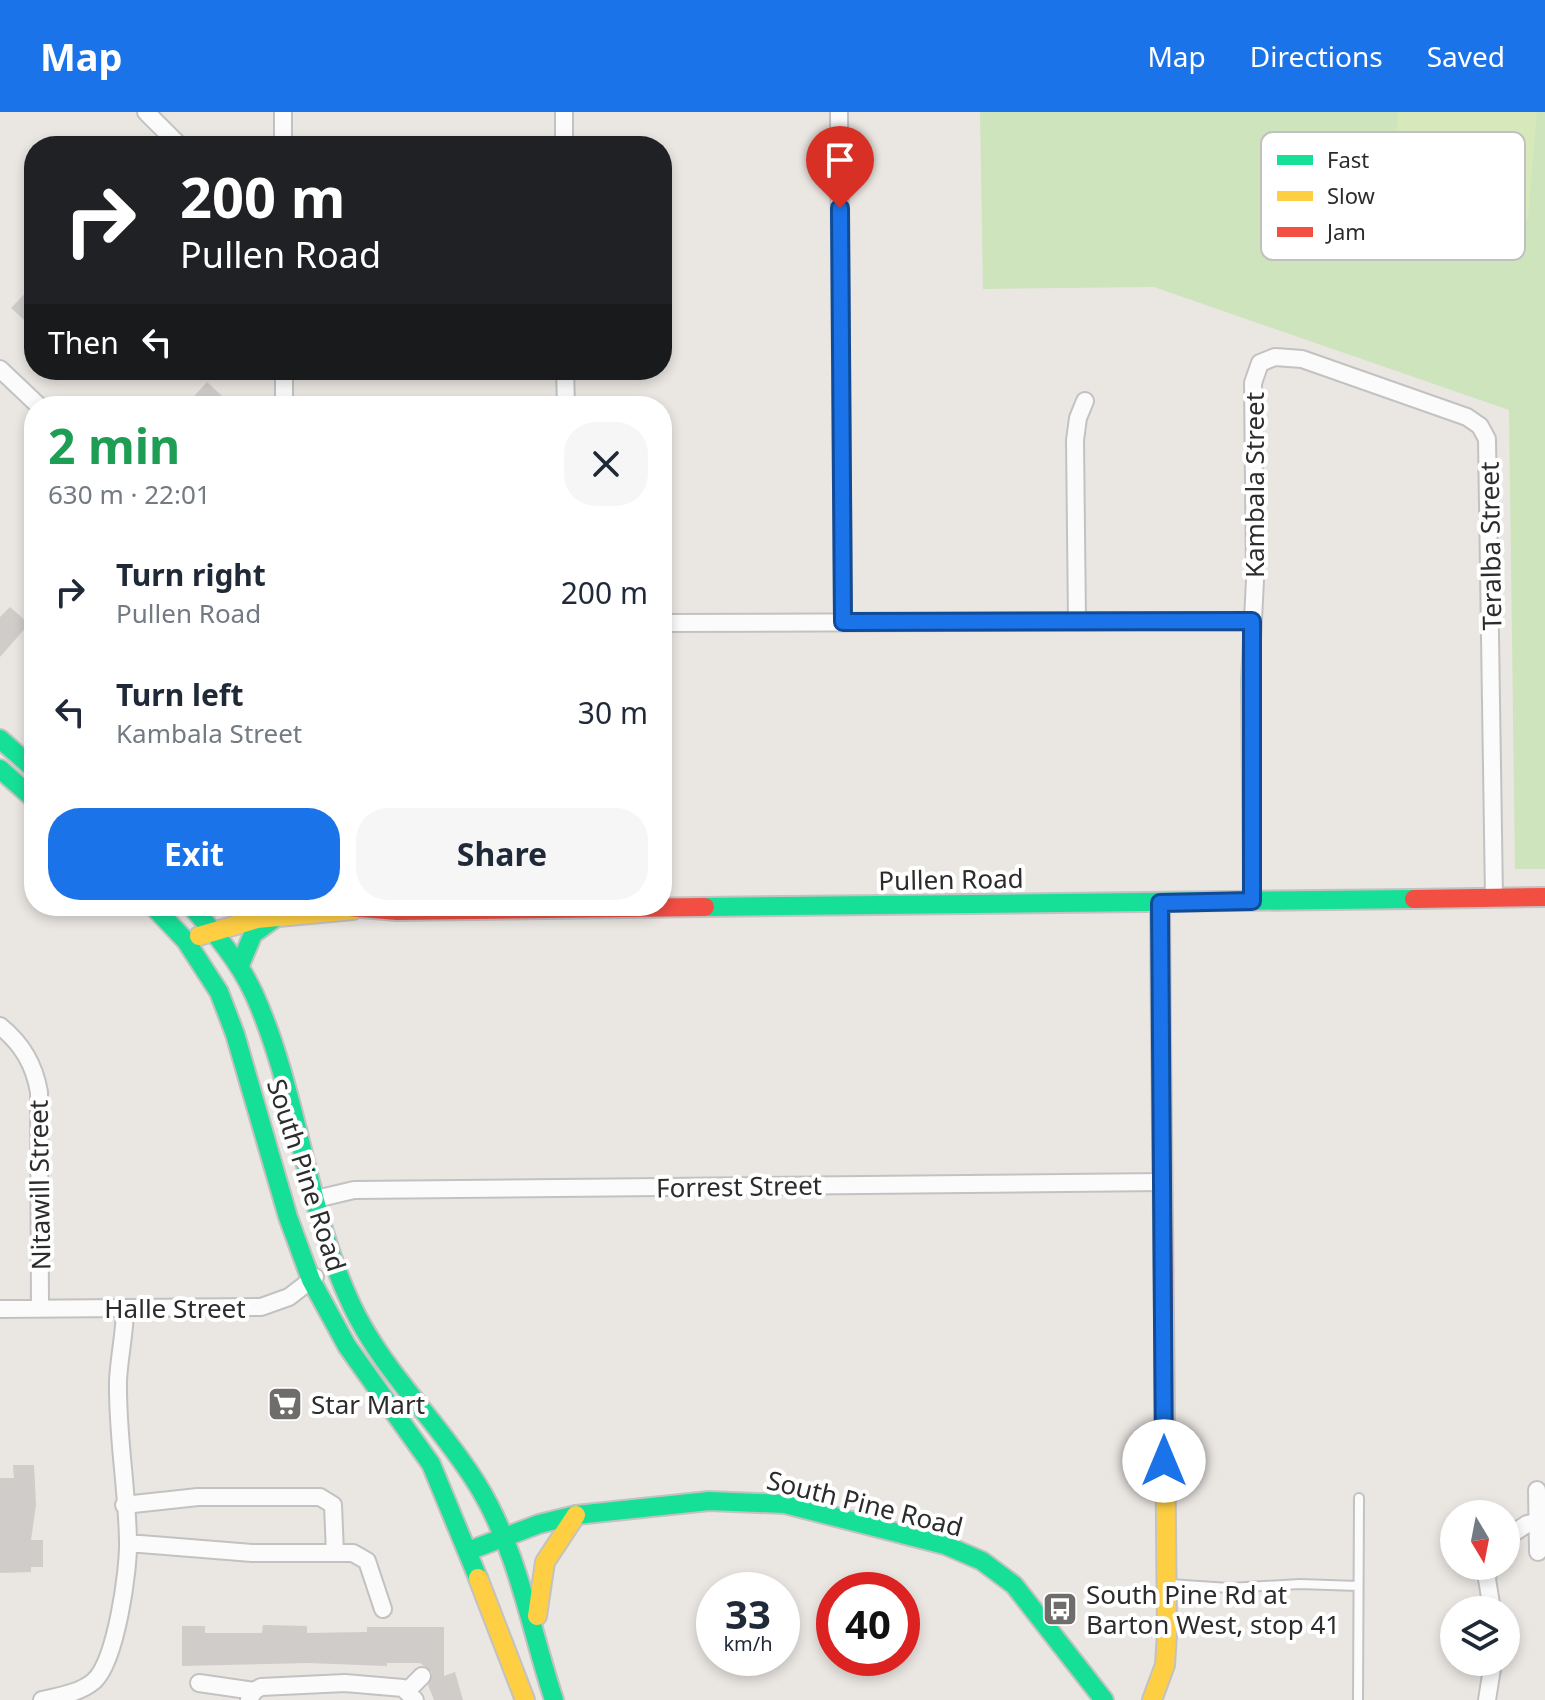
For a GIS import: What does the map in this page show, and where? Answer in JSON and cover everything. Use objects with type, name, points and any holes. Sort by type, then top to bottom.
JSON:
[{"type":"main road","points":[[0,739],[24,760]]},
{"type":"main road","points":[[0,769],[24,790]]},
{"type":"main road","name":"Pullen Road","points":[[672,907],[1545,897]]},
{"type":"main road","points":[[1160,903],[1165,1665],[1168,1700]]},
{"type":"main road","name":"South Pine Road","points":[[162,916],[210,976],[228,1013],[288,1217],[311,1280],[347,1346],[431,1464],[468,1551],[576,1515],[709,1501],[785,1504],[945,1545],[982,1561],[1014,1585],[1104,1700]]},
{"type":"main road","name":"Pullen Road","points":[[180,935],[203,917],[269,916]]},
{"type":"main road","points":[[240,965],[253,934],[278,916]]},
{"type":"main road","name":"South Pine Road","points":[[203,917],[240,965],[264,1020],[334,1260],[361,1322],[464,1465],[493,1511],[504,1537]]},
{"type":"main road","points":[[535,1640],[539,1584],[545,1562],[576,1515]]},
{"type":"main road","points":[[504,1537],[554,1700]]},
{"type":"main road","points":[[468,1551],[525,1700]]},
{"type":"main road","points":[[1152,1700],[1165,1665]]},
{"type":"street","points":[[146,112],[170,136]]},
{"type":"street","points":[[283,112],[283,136]]},
{"type":"street","points":[[564,112],[564,136]]},
{"type":"street","points":[[839,112],[843,622]]},
{"type":"street","name":"Teralba Street","points":[[1264,360],[1282,356],[1302,359],[1467,417],[1480,426],[1487,439],[1494,898]]},
{"type":"street","name":"Kambala Street","points":[[1252,901],[1253,383],[1256,369],[1264,360]]},
{"type":"street","points":[[0,369],[28,396]]},
{"type":"street","points":[[1077,622],[1075,440],[1078,418],[1085,401]]},
{"type":"street","points":[[672,623],[1252,621]]},
{"type":"street","name":"Nitawill Street","points":[[0,1026],[22,1047],[36,1077],[39,1092],[40,1308]]},
{"type":"street","name":"Forrest Street","points":[[316,1199],[354,1190],[1163,1182]]},
{"type":"street","name":"Halle Street","points":[[0,1309],[261,1307],[289,1297],[334,1260]]},
{"type":"street","points":[[42,1700],[83,1688],[100,1674],[119,1611],[128,1543],[118,1380],[125,1308]]},
{"type":"street","points":[[1537,1490],[1541,1520],[1538,1552]]},
{"type":"street","points":[[124,1505],[183,1498],[320,1497],[333,1505],[335,1553]]},
{"type":"street","points":[[1520,1531],[1541,1520]]},
{"type":"street","points":[[128,1543],[232,1553],[353,1553],[367,1561],[383,1609]]},
{"type":"street","points":[[199,1683],[252,1695],[271,1686],[340,1683],[411,1695],[422,1676]]},
{"type":"street","points":[[1487,1700],[1491,1676]]},
{"type":"lane","points":[[1358,1700],[1359,1498]]},
{"type":"lane","points":[[1165,1584],[1229,1588],[1300,1584],[1358,1586]]},
{"type":"green space","points":[[980,112],[1545,112],[1545,869],[1515,869],[1509,410],[1154,287],[983,289]]},
{"type":"green space","points":[[1398,112],[1537,112],[1528,219],[1525,219],[1525,132],[1396,132]]},
{"type":"building","points":[[24,294],[24,320],[11,308]]},
{"type":"building","points":[[207,382],[222,396],[194,396]]},
{"type":"building","points":[[10,607],[24,620],[24,630],[0,657],[0,617]]},
{"type":"building","points":[[13,1465],[34,1465],[36,1505],[31,1540],[43,1540],[43,1567],[31,1567],[31,1572],[0,1573],[0,1478],[14,1478]]},
{"type":"building","points":[[263,1625],[307,1626],[307,1633],[367,1632],[367,1627],[444,1627],[444,1676],[455,1672],[463,1700],[434,1700],[428,1685],[432,1672],[420,1663],[387,1663],[387,1666],[308,1663],[182,1666],[182,1626],[205,1626],[205,1633],[262,1633]]},
{"type":"traffic: fast","points":[[0,739],[24,760]]},
{"type":"traffic: fast","points":[[0,769],[24,790]]},
{"type":"traffic: fast","points":[[705,907],[1414,899]]},
{"type":"traffic: fast","points":[[1160,903],[1161,1037]]},
{"type":"traffic: fast","points":[[162,916],[186,941],[219,992],[235,1034],[288,1217],[311,1280],[347,1346],[431,1464],[478,1578]]},
{"type":"traffic: fast","points":[[200,916],[248,982],[269,1032],[323,1230],[352,1306],[379,1353],[462,1461],[491,1509],[522,1589],[554,1700]]},
{"type":"traffic: fast","points":[[240,965],[253,934],[278,916]]},
{"type":"traffic: fast","points":[[468,1551],[539,1524],[576,1515],[709,1501],[785,1504],[945,1545],[982,1561],[1014,1585],[1104,1700]]},
{"type":"traffic: slow","points":[[199,936],[257,919],[289,916]]},
{"type":"traffic: slow","points":[[1152,1700],[1165,1665],[1167,1633],[1164,1314]]},
{"type":"traffic: slow","points":[[537,1616],[545,1562],[576,1515]]},
{"type":"traffic: slow","points":[[478,1578],[525,1700]]},
{"type":"traffic: jam","points":[[1414,899],[1545,897]]},
{"type":"traffic: jam","points":[[672,907],[705,907]]},
{"type":"traffic: jam","points":[[1161,1037],[1164,1314]]},
{"type":"place","name":"Star Mart","points":[[285,1404]]},
{"type":"place","name":"South Pine Rd at Barton West, stop 41","points":[[1060,1609]]},
{"type":"route","points":[[840,208],[843,622],[1252,621],[1252,901],[1160,903],[1164,1461]]}]
